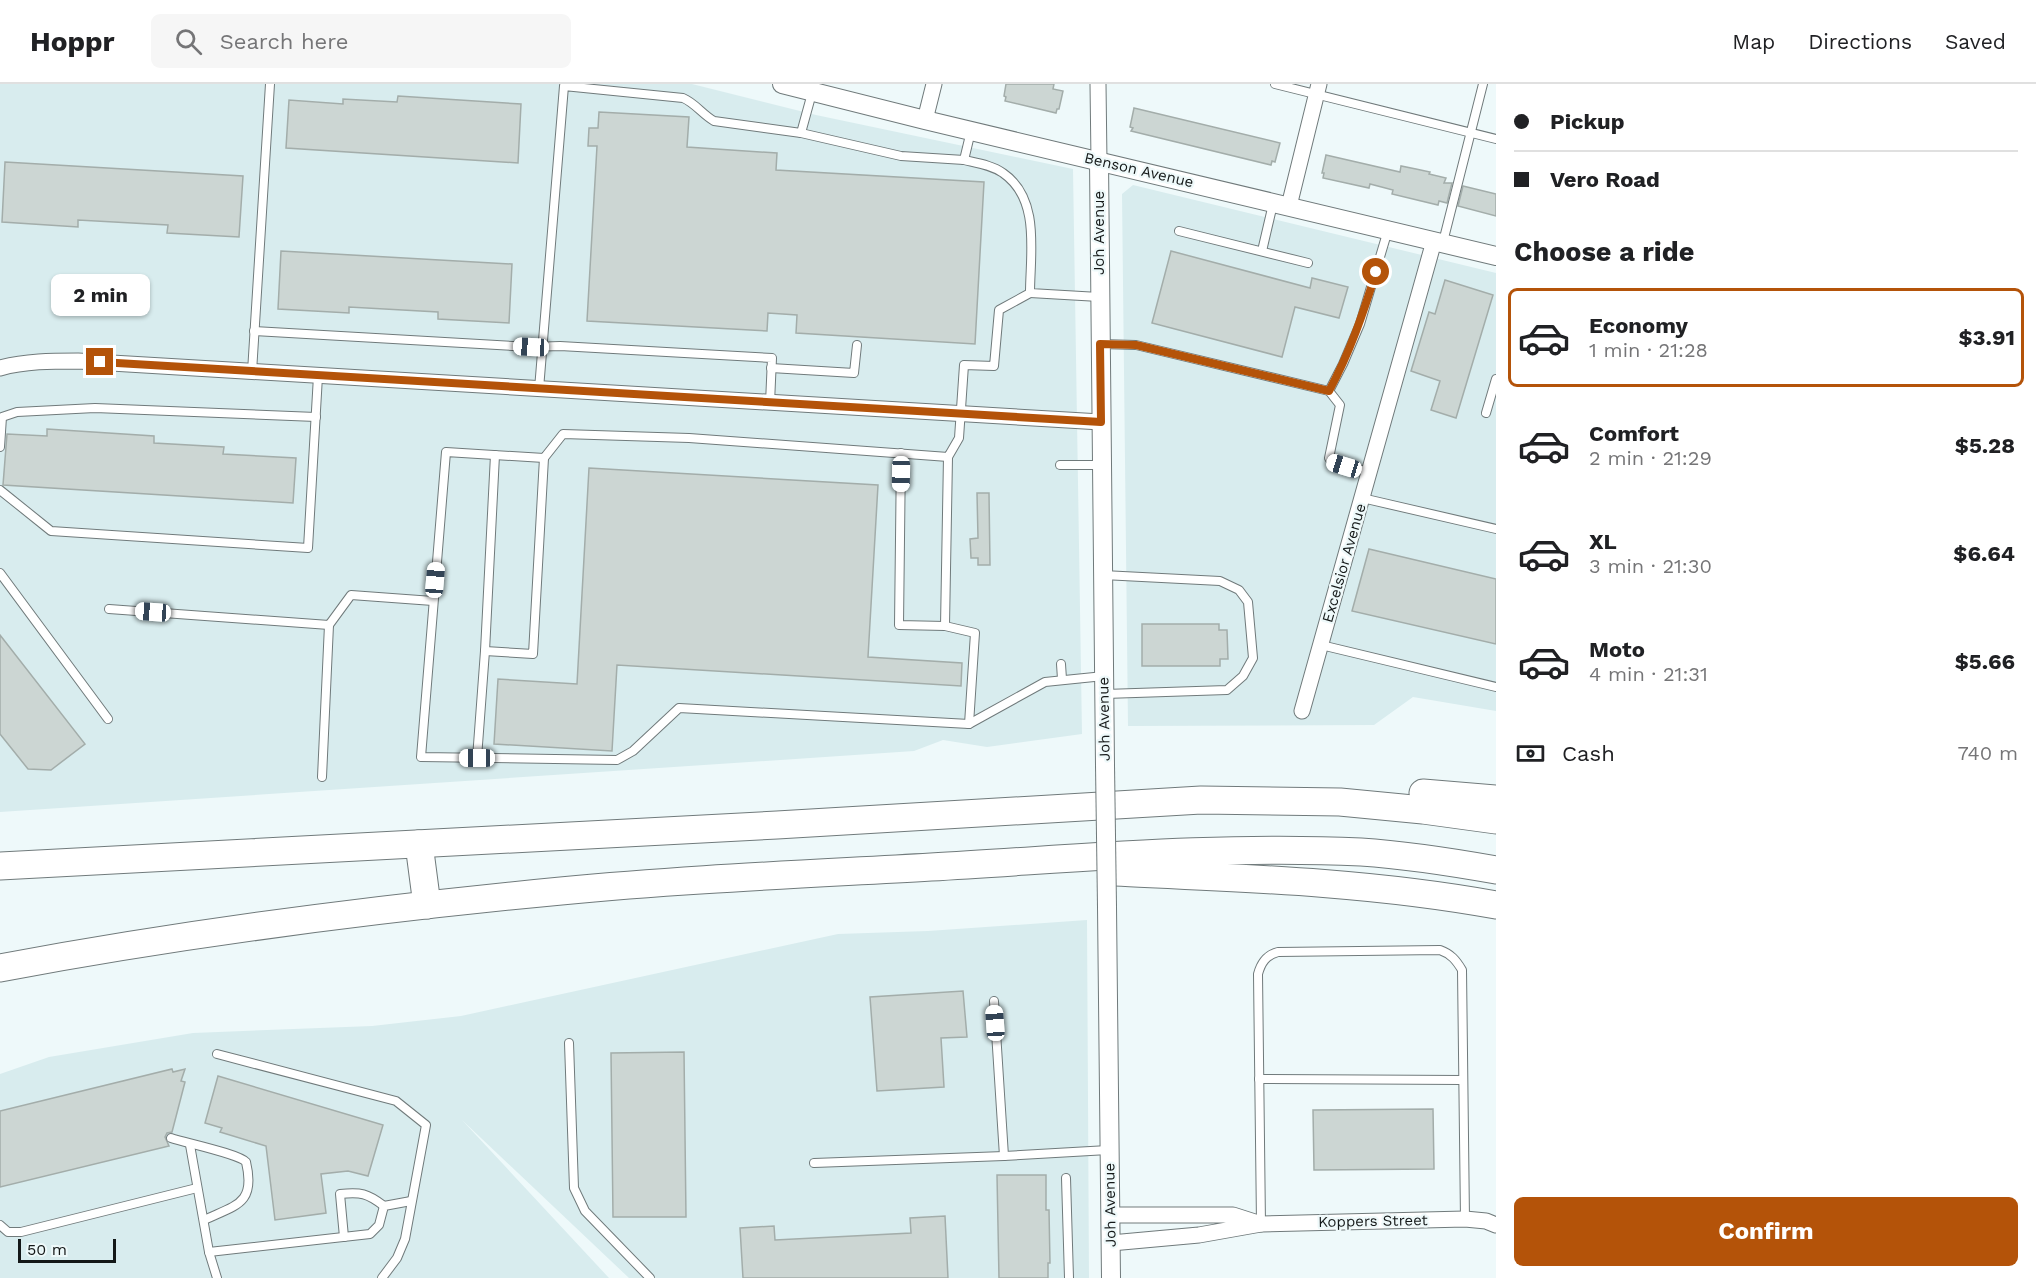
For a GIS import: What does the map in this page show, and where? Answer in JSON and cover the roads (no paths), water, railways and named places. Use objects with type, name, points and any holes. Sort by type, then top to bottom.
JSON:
[{"type":"highway","points":[[1063,807],[1208,794],[1304,790],[1425,793],[1496,799]]},
{"type":"highway","points":[[5,866],[1201,800],[1304,801],[1404,808],[1496,820]]},
{"type":"highway","points":[[419,844],[427,904]]},
{"type":"highway","points":[[0,968],[142,943],[427,904],[704,880],[1217,852],[1366,853],[1496,870]]},
{"type":"highway","points":[[963,865],[1339,884],[1448,896],[1496,907]]},
{"type":"street","name":"Benson Avenue","points":[[782,84],[1496,256]]},
{"type":"street","points":[[925,120],[934,84]]},
{"type":"street","points":[[1098,84],[1099,160]]},
{"type":"street","points":[[1281,205],[1318,89]]},
{"type":"street","name":"Joh Avenue","points":[[1099,160],[1111,1278]]},
{"type":"street","name":"Excelsior Avenue","points":[[1302,711],[1369,472],[1438,242]]},
{"type":"street","points":[[0,368],[11,365],[78,361],[1101,422]]},
{"type":"street","name":"Koppers Street","points":[[1111,1215],[1233,1215],[1261,1224]]},
{"type":"street","name":"Koppers Street","points":[[1111,1243],[1199,1235],[1261,1224],[1465,1219],[1491,1223]]},
{"type":"lane","points":[[252,372],[270,84]]},
{"type":"lane","points":[[1275,84],[1318,89],[1496,139]]},
{"type":"lane","points":[[1438,242],[1471,133],[1483,84]]},
{"type":"lane","points":[[539,389],[564,86],[683,98],[691,101],[714,121],[801,133],[901,156],[964,160],[1002,172],[1016,183],[1028,206],[1030,294]]},
{"type":"lane","points":[[801,133],[813,92]]},
{"type":"lane","points":[[964,160],[971,131]]},
{"type":"lane","points":[[1262,251],[1281,205]]},
{"type":"lane","points":[[1329,391],[1344,364],[1360,324],[1388,230]]},
{"type":"lane","points":[[1179,231],[1308,263]]},
{"type":"lane","points":[[945,626],[948,457],[959,438],[964,365],[994,366],[999,310],[1030,294],[1099,297]]},
{"type":"lane","points":[[254,331],[772,358],[771,403]]},
{"type":"lane","points":[[1100,344],[1136,345],[1329,391],[1340,405],[1329,458],[1332,462],[1369,472]]},
{"type":"lane","points":[[771,368],[855,373],[857,345]]},
{"type":"lane","points":[[0,490],[51,531],[308,548],[318,376]]},
{"type":"lane","points":[[1486,413],[1496,380]]},
{"type":"lane","points":[[0,447],[2,417],[17,412],[95,408],[316,417]]},
{"type":"lane","points":[[485,651],[533,654],[544,458],[563,434],[689,438],[948,457]]},
{"type":"lane","points":[[544,458],[446,452],[421,757],[617,760],[633,751],[679,708],[969,724],[1045,682],[1062,679],[1104,685],[1227,690],[1243,676],[1252,658],[1248,602],[1239,590],[1220,581],[1102,575]]},
{"type":"lane","points":[[901,453],[899,625],[945,626],[975,633],[969,724]]},
{"type":"lane","points":[[477,758],[495,455]]},
{"type":"lane","points":[[1060,465],[1101,465]]},
{"type":"lane","points":[[1362,498],[1496,529]]},
{"type":"lane","points":[[0,573],[108,719]]},
{"type":"lane","points":[[322,777],[329,625],[351,595],[433,601]]},
{"type":"lane","points":[[109,609],[329,625]]},
{"type":"lane","points":[[1321,645],[1496,687]]},
{"type":"lane","points":[[1061,664],[1062,679]]},
{"type":"lane","points":[[1261,1224],[1257,974],[1262,962],[1272,953],[1284,951],[1440,951],[1452,956],[1462,970],[1465,1219]]},
{"type":"lane","points":[[994,1000],[1004,1156]]},
{"type":"lane","points":[[569,1043],[574,1188],[585,1211],[650,1278]]},
{"type":"lane","points":[[217,1054],[396,1101],[417,1115],[426,1125],[402,1248],[382,1278]]},
{"type":"lane","points":[[1259,1079],[1463,1080]]},
{"type":"lane","points":[[171,1138],[189,1145],[239,1156],[244,1159],[247,1166],[249,1184],[246,1196],[241,1202],[204,1220]]},
{"type":"lane","points":[[189,1145],[209,1252],[217,1278]]},
{"type":"lane","points":[[814,1163],[1110,1150]]},
{"type":"lane","points":[[1066,1178],[1069,1278]]},
{"type":"lane","points":[[0,1225],[8,1232],[21,1232],[197,1188]]},
{"type":"lane","points":[[344,1237],[340,1194],[357,1192],[368,1194],[384,1206],[411,1201]]},
{"type":"lane","points":[[209,1252],[370,1234],[379,1225],[384,1206]]}]
